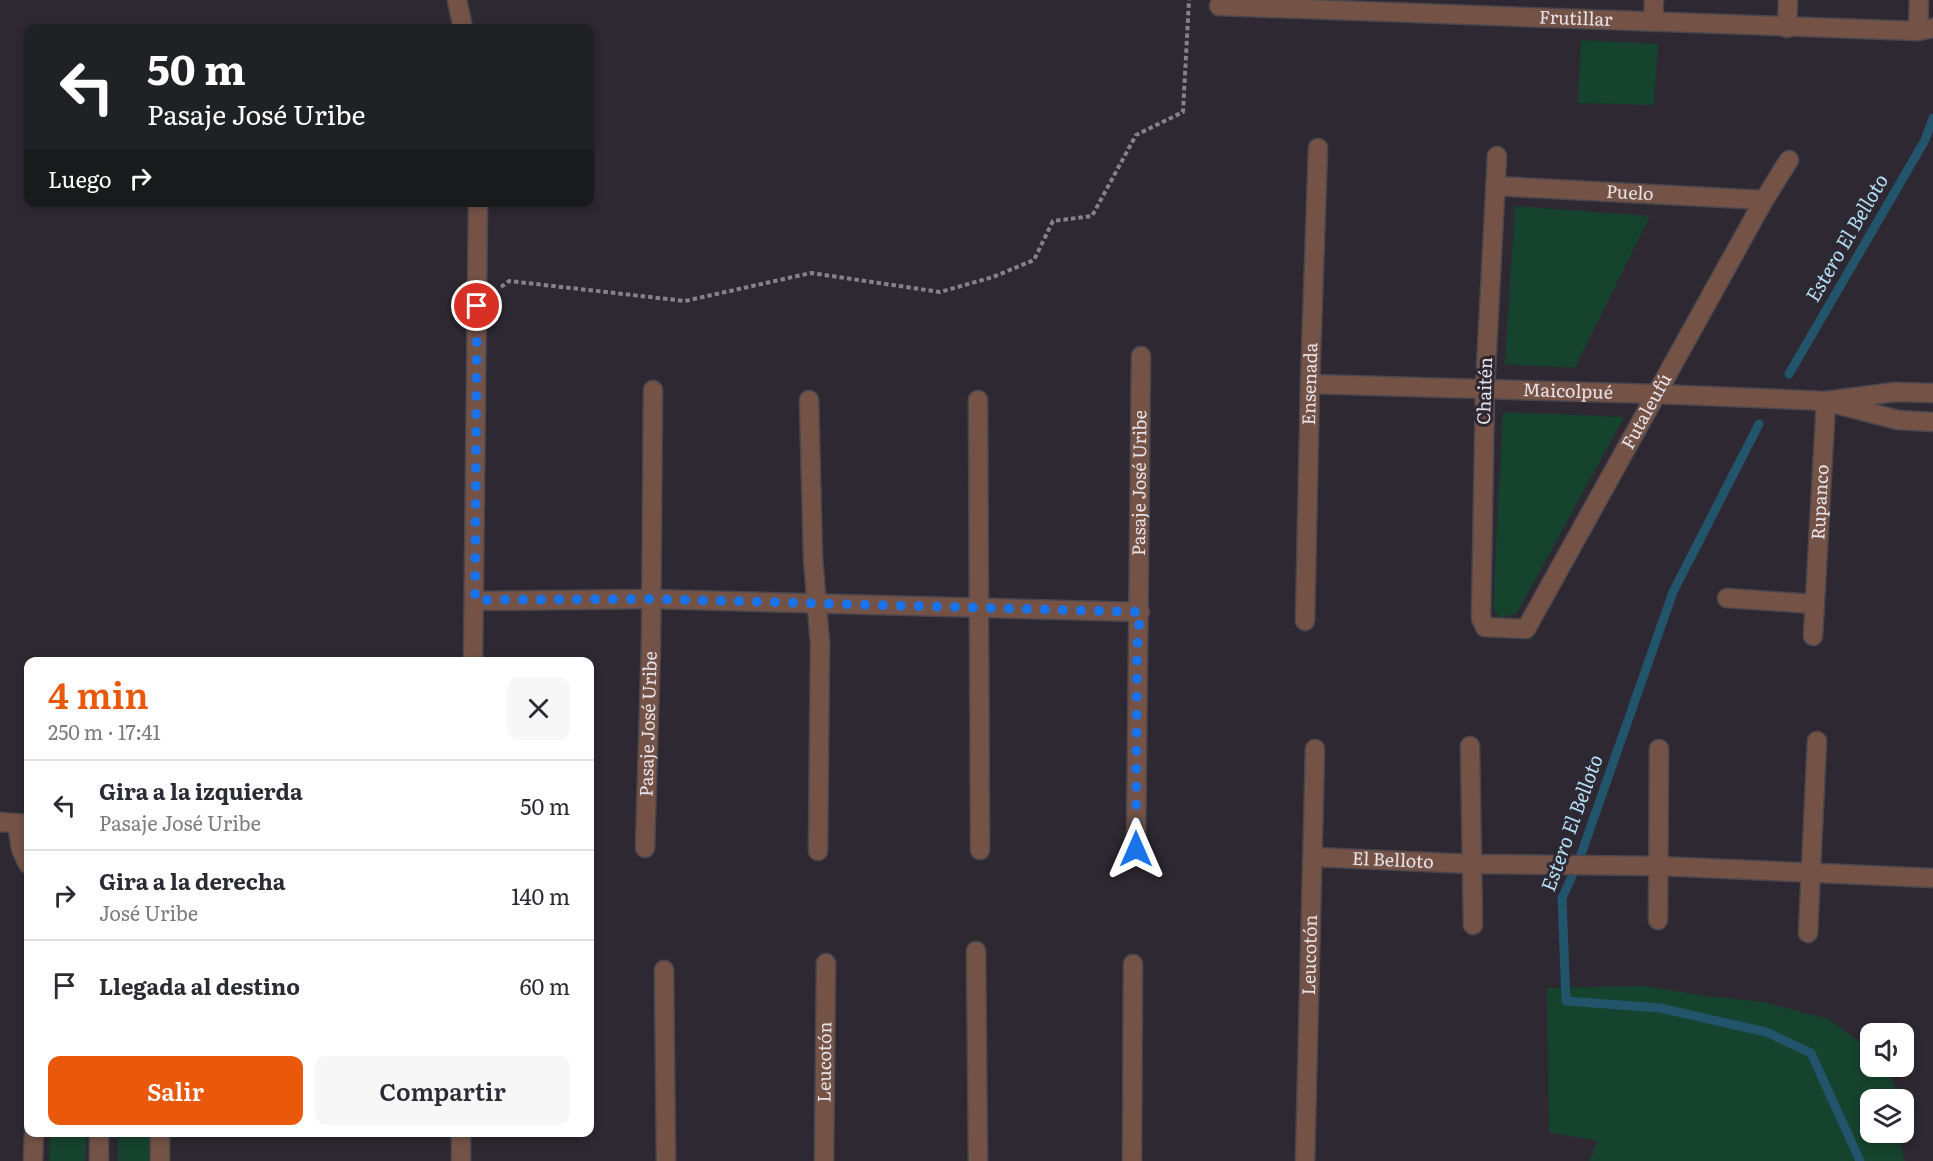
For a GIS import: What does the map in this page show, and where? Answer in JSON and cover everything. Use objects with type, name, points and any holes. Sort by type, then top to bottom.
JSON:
[{"type":"street","points":[[457,0],[461,24]]},
{"type":"street","points":[[1653,22],[1654,0]]},
{"type":"street","points":[[1787,28],[1788,0]]},
{"type":"street","points":[[1919,0],[1925,30]]},
{"type":"street","name":"Frutillar","points":[[1219,6],[1474,7],[1653,22],[1787,28],[1925,30]]},
{"type":"street","name":"Ensenada","points":[[1305,621],[1318,148]]},
{"type":"street","name":"Chaitén","points":[[1485,627],[1481,618],[1485,389],[1497,156]]},
{"type":"street","name":"Futaleufú","points":[[1485,627],[1526,629],[1764,200],[1789,160]]},
{"type":"street","name":"Puelo","points":[[1495,186],[1764,200]]},
{"type":"street","points":[[473,657],[478,207]]},
{"type":"street","name":"Pasaje José Uribe","points":[[1136,849],[1141,356]]},
{"type":"street","name":"Maicolpué","points":[[1310,384],[1826,401],[1895,392],[1933,393]]},
{"type":"street","name":"Pasaje José Uribe","points":[[645,848],[654,390]]},
{"type":"street","points":[[809,400],[813,558],[820,644],[818,851]]},
{"type":"street","points":[[978,400],[980,850]]},
{"type":"street","name":"Maicolpué","points":[[1826,401],[1898,420],[1933,422]]},
{"type":"street","name":"Rupanco","points":[[1813,636],[1826,401]]},
{"type":"street","points":[[1727,598],[1815,604]]},
{"type":"street","points":[[475,600],[651,599],[1140,612]]},
{"type":"street","points":[[1808,933],[1817,741]]},
{"type":"street","points":[[1470,746],[1473,925]]},
{"type":"street","name":"Leucotón","points":[[1305,1161],[1315,749]]},
{"type":"street","points":[[1658,920],[1659,749]]},
{"type":"street","points":[[15,824],[24,855]]},
{"type":"street","name":"El Belloto","points":[[1313,857],[1472,864],[1658,866],[1933,878]]},
{"type":"street","points":[[976,951],[978,1161]]},
{"type":"street","name":"Leucotón","points":[[824,1161],[826,963]]},
{"type":"street","points":[[1132,1161],[1133,964]]},
{"type":"street","points":[[664,970],[666,1161]]},
{"type":"street","points":[[33,1161],[34,1137]]},
{"type":"street","points":[[99,1137],[99,1161]]},
{"type":"street","points":[[160,1137],[160,1161]]},
{"type":"street","points":[[461,1137],[461,1161]]},
{"type":"path","points":[[477,306],[509,281],[685,301],[811,273],[940,292],[993,277],[1034,260],[1053,221],[1092,216],[1136,135],[1183,112],[1189,0]]},
{"type":"green space","points":[[1581,40],[1658,44],[1654,105],[1578,103]]},
{"type":"green space","points":[[1515,206],[1650,216],[1575,368],[1505,364]]},
{"type":"green space","points":[[1503,412],[1624,417],[1517,613],[1500,618],[1493,607]]},
{"type":"green space","points":[[1644,986],[1764,1002],[1829,1019],[1860,1042],[1860,1077],[1890,1077],[1896,1089],[1860,1089],[1860,1143],[1899,1143],[1905,1161],[1589,1161],[1598,1141],[1549,1132],[1547,988]]},
{"type":"green space","points":[[50,1137],[87,1137],[85,1161],[49,1161]]},
{"type":"green space","points":[[118,1137],[151,1137],[151,1161],[118,1161]]},
{"type":"waterway","name":"Estero El Belloto","points":[[1789,374],[1925,140],[1933,118]]},
{"type":"waterway","name":"Estero El Belloto","points":[[1759,424],[1673,592],[1578,863],[1562,898],[1566,1001],[1660,1008],[1766,1032],[1811,1053],[1860,1161]]},
{"type":"route","points":[[477,306],[475,600],[651,599],[1140,612],[1137,650],[1136,849]]}]
